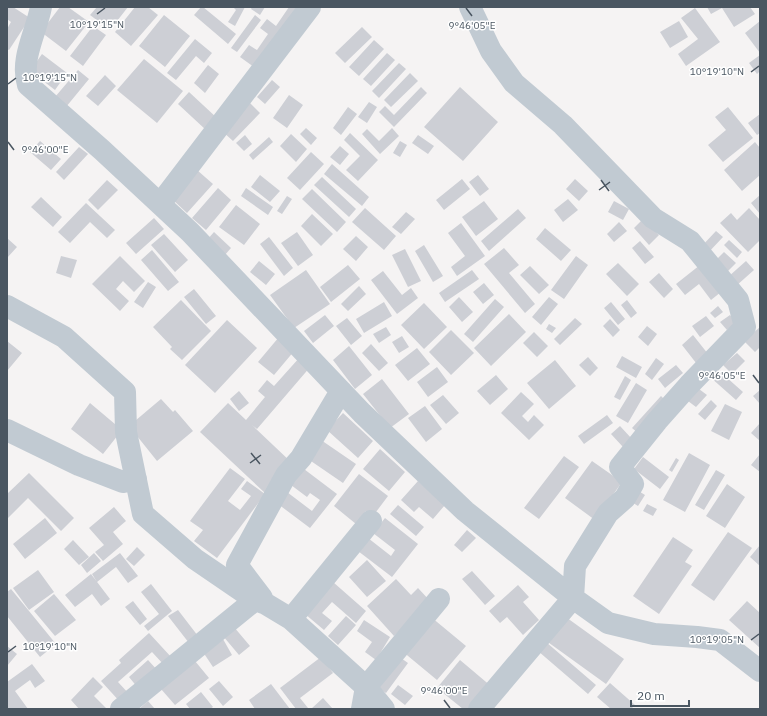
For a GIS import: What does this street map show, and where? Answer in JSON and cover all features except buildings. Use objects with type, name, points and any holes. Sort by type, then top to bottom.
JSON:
[{"type":"street","points":[[41,7],[28,53],[25,75],[28,85],[190,232],[362,413],[465,511],[573,598],[608,623],[654,634],[720,640],[760,671]]},
{"type":"street","points":[[160,204],[310,7]]},
{"type":"street","points":[[470,7],[491,51],[514,83],[563,125],[653,218],[690,241],[738,300],[745,327],[657,420],[620,467],[633,484],[625,498],[608,513],[575,566],[573,598],[479,709]]},
{"type":"street","points":[[7,306],[64,337],[125,392],[126,432],[144,514],[195,559],[261,602],[291,619],[366,687],[384,709]]},
{"type":"street","points":[[261,602],[238,565],[286,475],[301,458],[341,391]]},
{"type":"street","points":[[8,431],[79,465],[123,482],[136,479]]},
{"type":"street","points":[[291,619],[371,521]]},
{"type":"street","points":[[362,709],[366,687],[439,599]]},
{"type":"street","points":[[121,709],[261,602]]}]
